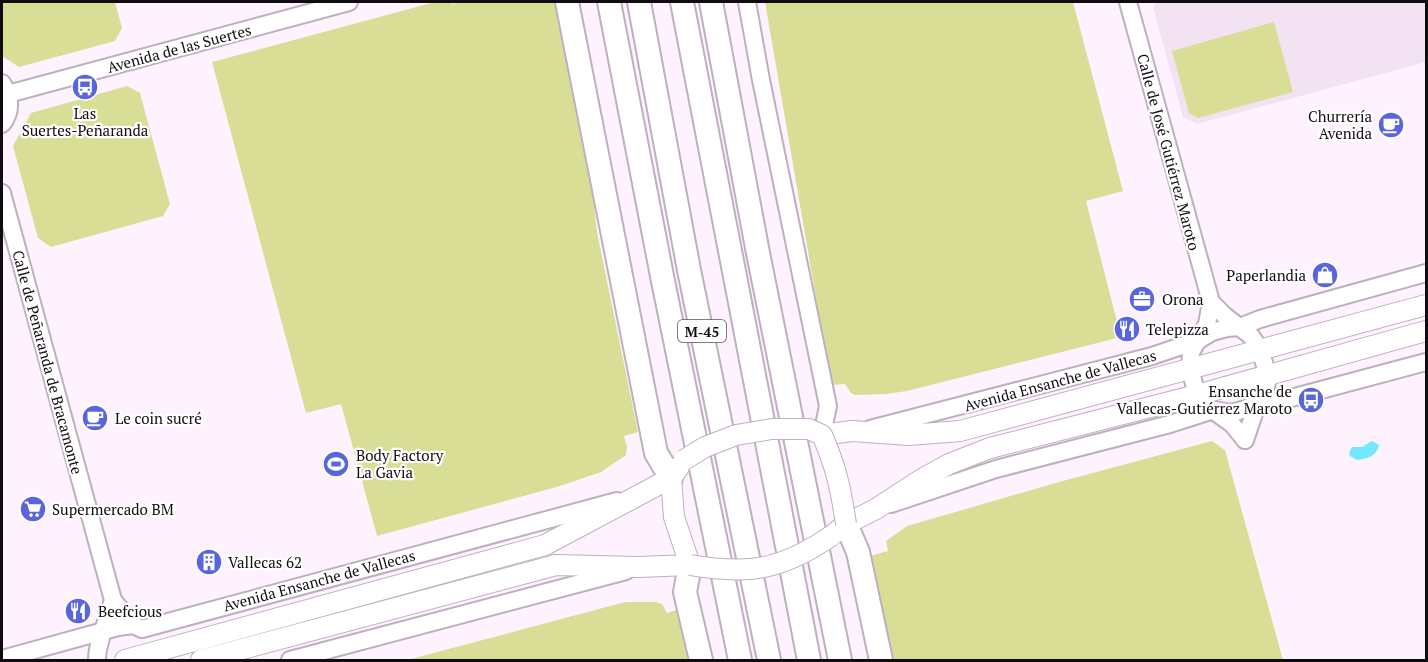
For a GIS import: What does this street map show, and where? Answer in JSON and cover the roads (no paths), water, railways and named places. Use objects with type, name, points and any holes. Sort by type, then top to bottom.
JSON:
[{"type":"highway","points":[[567,2],[656,453],[671,478]]},
{"type":"highway","points":[[609,2],[740,660]]},
{"type":"highway","name":"M-45","points":[[639,2],[689,270],[769,660]]},
{"type":"highway","name":"M-45","points":[[682,2],[809,660]]},
{"type":"highway","points":[[711,2],[758,253],[840,660]]},
{"type":"highway","points":[[839,530],[858,552],[881,660]]},
{"type":"highway","points":[[690,565],[685,592],[701,660]]},
{"type":"main road","name":"Avenida Ensanche de Vallecas","points":[[125,660],[160,656],[545,545],[671,478],[684,460],[694,453],[736,435],[772,429],[810,429],[822,435],[864,431],[909,435],[960,431],[1426,305]]},
{"type":"main road","points":[[201,660],[556,565],[638,567],[690,565],[738,571],[777,565],[807,553],[839,530],[949,464],[990,448],[1268,376],[1426,331]]},
{"type":"main road","points":[[822,435],[840,480],[839,530]]},
{"type":"main road","points":[[671,478],[674,517],[690,565]]},
{"type":"street","name":"Avenida de las Suertes","points":[[5,89],[349,2]]},
{"type":"street","points":[[747,2],[828,406],[822,435]]},
{"type":"street","name":"Calle de José Gutiérrez Maroto","points":[[1128,2],[1211,302],[1207,324],[1191,352],[1190,369]]},
{"type":"street","points":[[2,124],[9,107],[5,89]]},
{"type":"street","name":"Calle de Peñaranda de Bracamonte","points":[[2,193],[113,600],[160,656]]},
{"type":"street","name":"Avenida Ensanche de Vallecas","points":[[864,431],[1152,356],[1199,340],[1212,332],[1240,327],[1260,319],[1426,273]]},
{"type":"street","points":[[1190,369],[1197,395],[1232,424],[1245,440],[1258,402],[1266,388],[1268,376],[1260,350],[1251,336],[1211,302]]},
{"type":"street","points":[[876,509],[996,469],[1170,424],[1214,410],[1231,413],[1246,409],[1258,402],[1276,402],[1426,362]]},
{"type":"street","name":"Avenida Ensanche de Vallecas","points":[[2,659],[118,627],[138,627],[638,495]]},
{"type":"street","points":[[290,660],[638,567]]},
{"type":"street","points":[[97,660],[97,646],[104,632],[113,600]]},
{"type":"water","points":[[1372,441],[1379,445],[1371,456],[1357,460],[1350,456],[1352,447],[1362,447]]},
{"type":"place","name":"Las Suertes-Peñaranda","points":[[85,87]]},
{"type":"place","name":"Churrería Avenida","points":[[1391,125]]},
{"type":"place","name":"Paperlandia","points":[[1325,275]]},
{"type":"place","name":"Orona","points":[[1142,299]]},
{"type":"place","name":"Telepizza","points":[[1127,329]]},
{"type":"place","name":"Ensanche de Vallecas-Gutiérrez Maroto","points":[[1311,400]]},
{"type":"place","name":"Le coin sucré","points":[[95,418]]},
{"type":"place","name":"Body Factory La Gavia","points":[[336,464]]},
{"type":"place","name":"Supermercado BM","points":[[33,509]]},
{"type":"place","name":"Vallecas 62","points":[[209,562]]},
{"type":"place","name":"Beefcious","points":[[78,611]]}]
